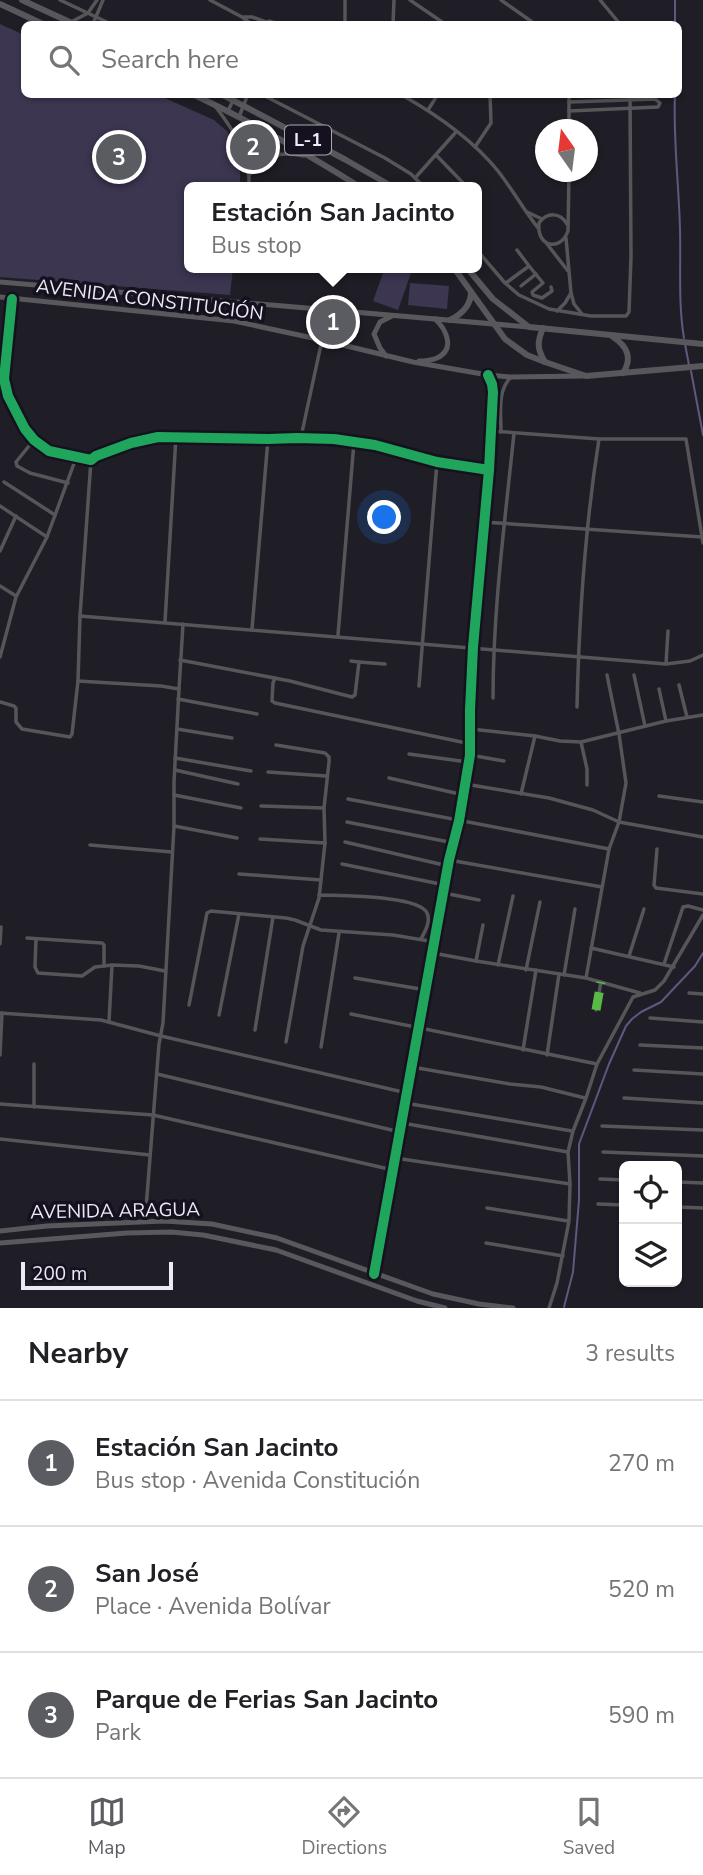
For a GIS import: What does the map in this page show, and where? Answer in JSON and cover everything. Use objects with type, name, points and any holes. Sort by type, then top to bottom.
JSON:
[{"type":"main road","points":[[22,0],[66,21]]},
{"type":"main road","points":[[0,4],[37,21]]},
{"type":"main road","name":"L-1","points":[[201,98],[352,182]]},
{"type":"main road","name":"L-1","points":[[235,98],[384,182]]},
{"type":"main road","points":[[458,273],[505,339],[527,355],[545,362],[586,376],[701,366]]},
{"type":"main road","points":[[471,273],[493,299],[529,327],[703,344]]},
{"type":"main road","points":[[450,320],[464,311],[471,292]]},
{"type":"main road","points":[[543,328],[538,343],[540,355],[545,362]]},
{"type":"main road","points":[[611,336],[625,345],[629,354],[623,373]]},
{"type":"street","points":[[60,0],[104,21]]},
{"type":"street","points":[[76,21],[88,13],[97,0]]},
{"type":"street","points":[[94,21],[103,0]]},
{"type":"street","points":[[210,0],[247,21]]},
{"type":"street","points":[[345,0],[345,21]]},
{"type":"street","points":[[393,21],[394,0]]},
{"type":"street","points":[[410,0],[439,21]]},
{"type":"street","points":[[501,0],[531,21]]},
{"type":"street","points":[[600,0],[618,21]]},
{"type":"street","points":[[242,17],[252,17],[260,21]]},
{"type":"street","points":[[228,111],[234,98]]},
{"type":"street","points":[[239,117],[247,98]]},
{"type":"street","points":[[269,98],[385,158],[419,182]]},
{"type":"street","points":[[407,98],[428,110],[475,147],[498,170],[538,228],[539,234],[569,272]]},
{"type":"street","points":[[428,110],[436,98]]},
{"type":"street","points":[[475,147],[491,123],[490,98]]},
{"type":"street","points":[[569,98],[569,119]]},
{"type":"street","points":[[569,102],[655,99],[660,103],[659,107],[569,111]]},
{"type":"street","points":[[482,256],[519,295],[549,309],[623,317],[629,312],[630,100]]},
{"type":"street","points":[[214,104],[236,136],[250,174],[249,182]]},
{"type":"street","points":[[415,178],[456,132]]},
{"type":"street","points":[[250,174],[260,162],[281,153],[312,158]]},
{"type":"street","points":[[436,155],[462,182]]},
{"type":"street","points":[[569,182],[566,238],[571,293],[574,304],[582,314]]},
{"type":"street","points":[[561,216],[569,204]]},
{"type":"street","points":[[525,211],[542,219]]},
{"type":"street","points":[[538,228],[542,219],[554,214],[561,216],[568,224]]},
{"type":"street","points":[[547,243],[557,244],[566,238]]},
{"type":"street","points":[[517,250],[543,283],[532,292],[533,295],[542,298],[552,291],[551,287]]},
{"type":"street","points":[[505,283],[528,266]]},
{"type":"street","points":[[521,286],[536,274]]},
{"type":"street","name":"AVENIDA CONSTITUCIÓN","points":[[0,282],[529,327]]},
{"type":"street","points":[[558,310],[571,293]]},
{"type":"street","name":"AVENIDA CONSTITUCIÓN","points":[[0,297],[234,321],[413,362],[488,375],[586,376]]},
{"type":"street","points":[[12,299],[4,379],[8,396],[24,429],[49,451],[91,460]]},
{"type":"street","points":[[386,356],[374,334],[380,322],[395,316]]},
{"type":"street","points":[[413,362],[433,359],[445,352],[446,331],[435,319]]},
{"type":"street","points":[[301,438],[322,340]]},
{"type":"street","points":[[374,1274],[470,755],[472,647],[492,431],[493,392],[488,375]]},
{"type":"street","points":[[501,432],[502,392],[506,382],[512,377]]},
{"type":"street","points":[[492,425],[501,424]]},
{"type":"street","points":[[492,431],[599,439],[686,439],[703,543]]},
{"type":"street","points":[[493,698],[493,649],[503,524],[514,433]]},
{"type":"street","points":[[165,622],[176,436]]},
{"type":"street","points":[[0,702],[16,708],[16,722],[22,729],[70,737],[73,731],[91,460],[96,456],[143,439],[158,437],[301,438],[375,445],[437,462],[489,470]]},
{"type":"street","points":[[252,629],[268,439]]},
{"type":"street","points":[[577,707],[578,656],[588,530],[599,439]]},
{"type":"street","points":[[34,440],[16,462],[17,466],[30,473],[68,482]]},
{"type":"street","points":[[338,636],[354,442]]},
{"type":"street","points":[[0,657],[16,597],[47,537],[76,457]]},
{"type":"street","points":[[419,686],[437,462]]},
{"type":"street","points":[[4,482],[55,515]]},
{"type":"street","points":[[0,506],[47,537]]},
{"type":"street","points":[[0,551],[16,516]]},
{"type":"street","points":[[483,522],[702,537]]},
{"type":"street","points":[[0,586],[16,597]]},
{"type":"street","points":[[80,616],[666,664],[690,661],[703,655]]},
{"type":"street","points":[[145,1222],[163,1023],[183,624]]},
{"type":"street","points":[[666,664],[668,631]]},
{"type":"street","points":[[180,660],[275,678],[352,697],[355,695],[359,662]]},
{"type":"street","points":[[351,661],[385,664]]},
{"type":"street","points":[[586,978],[609,849],[619,822],[626,783],[607,675]]},
{"type":"street","points":[[634,675],[645,726]]},
{"type":"street","points":[[275,678],[271,697],[275,703],[471,744]]},
{"type":"street","points":[[78,681],[179,689]]},
{"type":"street","points":[[679,685],[687,717]]},
{"type":"street","points":[[659,689],[666,721]]},
{"type":"street","points":[[178,699],[257,714]]},
{"type":"street","points":[[471,729],[581,742],[666,721],[703,715]]},
{"type":"street","points":[[177,729],[232,738]]},
{"type":"street","points":[[521,794],[535,736]]},
{"type":"street","points":[[581,742],[587,769],[587,785]]},
{"type":"street","points":[[276,746],[325,753],[329,757],[324,808],[325,843],[319,895],[303,946],[286,1042]]},
{"type":"street","points":[[410,754],[468,762]]},
{"type":"street","points":[[470,755],[504,761]]},
{"type":"street","points":[[175,758],[251,771]]},
{"type":"street","points":[[175,770],[238,784]]},
{"type":"street","points":[[268,772],[326,776]]},
{"type":"street","points":[[389,778],[464,795]]},
{"type":"street","points":[[465,785],[549,798],[593,810],[619,822],[703,837]]},
{"type":"street","points":[[174,794],[241,808]]},
{"type":"street","points":[[659,796],[703,802]]},
{"type":"street","points":[[348,799],[609,849]]},
{"type":"street","points":[[261,806],[324,808]]},
{"type":"street","points":[[347,822],[454,843]]},
{"type":"street","points":[[174,826],[237,838]]},
{"type":"street","points":[[260,839],[325,843]]},
{"type":"street","points":[[345,842],[449,863],[602,887]]},
{"type":"street","points":[[90,845],[172,852]]},
{"type":"street","points":[[657,849],[656,888],[703,894]]},
{"type":"street","points":[[342,864],[445,885]]},
{"type":"street","points":[[239,874],[321,880]]},
{"type":"street","points":[[444,893],[480,900]]},
{"type":"street","points":[[319,895],[388,899],[423,907],[429,920],[421,940]]},
{"type":"street","points":[[498,965],[513,896]]},
{"type":"street","points":[[526,970],[540,902]]},
{"type":"street","points":[[664,964],[683,907],[703,910]]},
{"type":"street","points":[[547,1055],[575,909]]},
{"type":"street","points":[[629,956],[644,909]]},
{"type":"street","points":[[189,1005],[207,913],[211,911],[295,920],[321,930],[339,933],[435,942]]},
{"type":"street","points":[[219,1015],[239,914]]},
{"type":"street","points":[[549,1308],[558,1283],[569,1221],[568,1152],[597,1064],[633,997],[654,990],[664,981],[703,915]]},
{"type":"street","points":[[254,1030],[273,917]]},
{"type":"street","points":[[476,961],[483,925]]},
{"type":"street","points":[[0,944],[1,927]]},
{"type":"street","points":[[321,1047],[339,933]]},
{"type":"street","points":[[27,938],[102,943],[104,966]]},
{"type":"street","points":[[36,939],[35,967],[38,973],[80,976],[95,967],[112,965],[166,971]]},
{"type":"street","points":[[591,948],[674,967]]},
{"type":"street","points":[[433,953],[586,978],[644,994]]},
{"type":"street","points":[[109,1021],[112,965]]},
{"type":"street","points":[[523,1050],[536,970]]},
{"type":"street","points":[[355,978],[426,990]]},
{"type":"street","points":[[596,1010],[601,982]]},
{"type":"street","points":[[689,993],[703,994]]},
{"type":"street","points":[[0,1055],[1,1013],[84,1018],[109,1021],[160,1036],[407,1093]]},
{"type":"street","points":[[351,1014],[597,1064]]},
{"type":"street","points":[[650,1018],[703,1022]]},
{"type":"street","points":[[640,1045],[703,1048]]},
{"type":"street","points":[[34,1064],[34,1107]]},
{"type":"street","points":[[412,1067],[541,1087],[586,1098]]},
{"type":"street","points":[[634,1069],[703,1074]]},
{"type":"street","points":[[157,1074],[400,1132]]},
{"type":"street","points":[[624,1098],[703,1103]]},
{"type":"street","points":[[405,1103],[573,1131]]},
{"type":"street","points":[[0,1104],[153,1115],[393,1170]]},
{"type":"street","points":[[402,1123],[568,1152]]},
{"type":"street","points":[[602,1126],[703,1130]]},
{"type":"street","points":[[0,1139],[150,1155]]},
{"type":"street","points":[[603,1152],[703,1156]]},
{"type":"street","points":[[395,1158],[570,1184]]},
{"type":"street","points":[[600,1179],[619,1180]]},
{"type":"street","points":[[682,1182],[703,1183]]},
{"type":"street","points":[[597,1204],[619,1205]]},
{"type":"street","points":[[682,1207],[703,1208]]},
{"type":"street","points":[[487,1208],[569,1221]]},
{"type":"street","name":"AVENIDA ARAGUA","points":[[0,1231],[145,1222],[212,1224],[276,1238],[433,1294],[513,1308]]},
{"type":"street","name":"AVENIDA ARAGUA","points":[[0,1243],[127,1233],[171,1232],[203,1235],[276,1250],[417,1301],[445,1308]]},
{"type":"street","points":[[486,1242],[563,1256]]},
{"type":"shaded area","points":[[0,24],[21,34],[21,98],[165,98],[214,120],[228,132],[240,167],[240,182],[184,182],[184,273],[232,273],[230,295],[0,277]]},
{"type":"shaded area","points":[[383,273],[411,273],[398,310],[373,301]]},
{"type":"shaded area","points":[[410,283],[449,286],[447,309],[408,305]]},
{"type":"waterway","points":[[675,0],[675,21]]},
{"type":"waterway","points":[[675,98],[680,298],[684,338]]},
{"type":"waterway","points":[[685,344],[689,365]]},
{"type":"waterway","points":[[691,371],[703,435]]},
{"type":"waterway","points":[[564,1307],[573,1272],[579,1200],[579,1144],[609,1064],[626,1026],[641,1012],[661,1002],[695,966],[703,953]]},
{"type":"marked path","points":[[596,1010],[601,982]]},
{"type":"cycle path","points":[[12,299],[4,379],[8,396],[25,429],[34,440],[49,451],[91,460],[131,443],[158,437],[297,438],[334,439],[375,445],[437,462],[489,470],[493,392],[488,375]]},
{"type":"cycle path","points":[[374,1274],[470,755],[473,647],[489,470]]},
{"type":"place","name":"San José","points":[[253,147]]},
{"type":"place","name":"Parque de Ferias San Jacinto","points":[[119,157]]},
{"type":"place","name":"Estación San Jacinto","points":[[333,322]]}]
